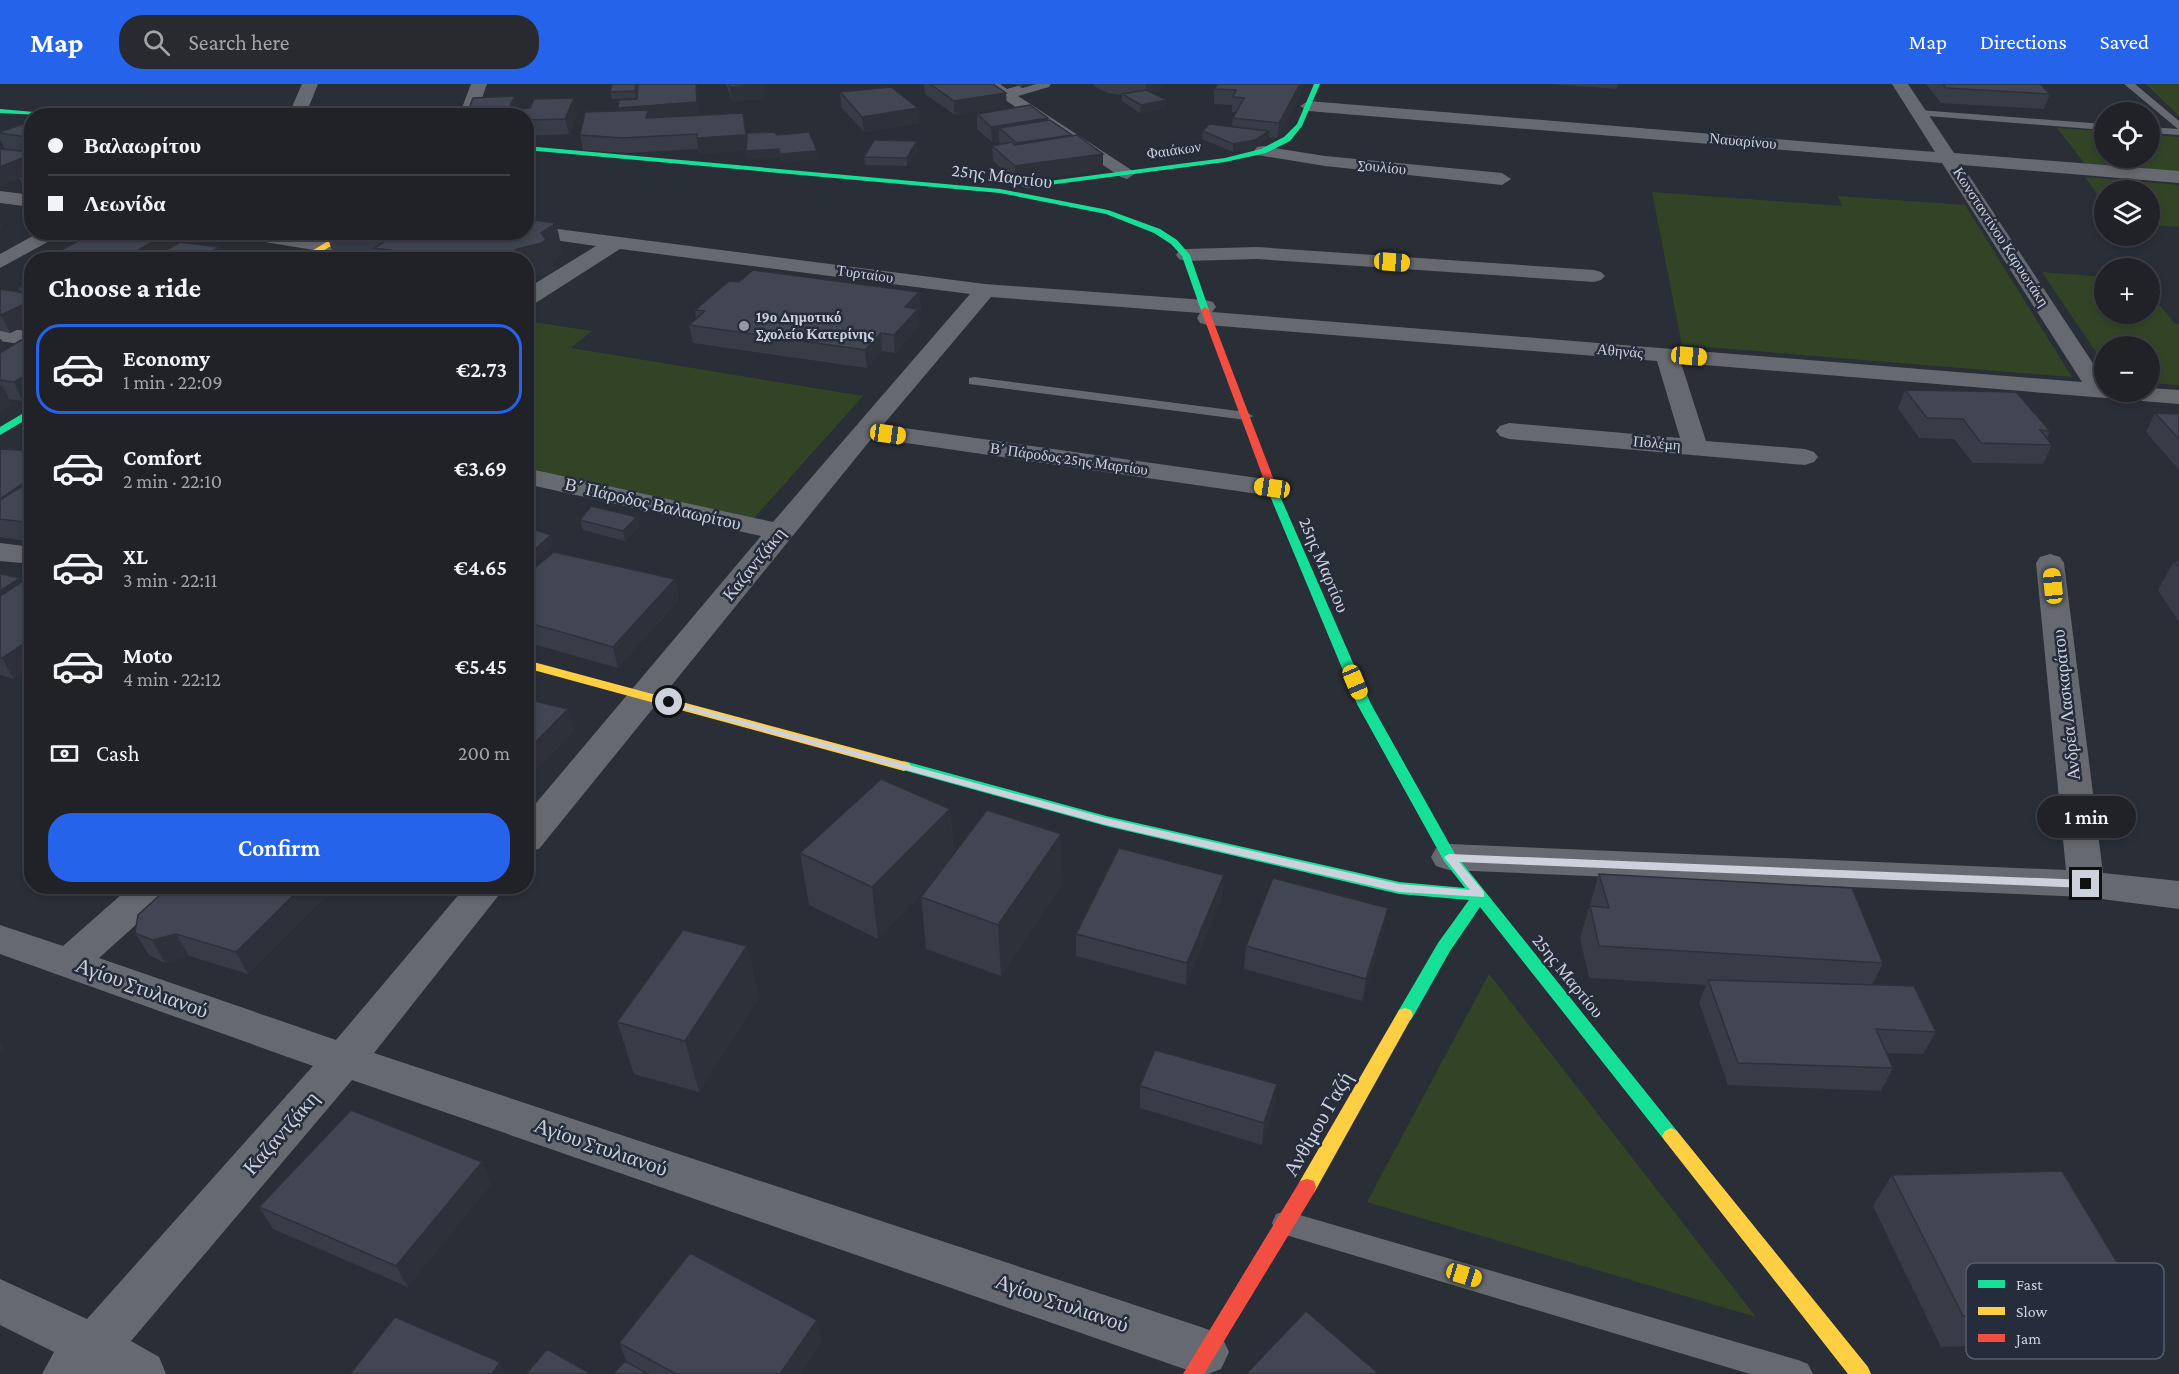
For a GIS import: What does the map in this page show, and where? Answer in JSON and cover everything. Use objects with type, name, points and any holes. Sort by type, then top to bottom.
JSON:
[{"type":"street","points":[[302,108],[310,84]]},
{"type":"street","points":[[470,108],[479,84]]},
{"type":"street","points":[[989,84],[1127,173]]},
{"type":"street","points":[[1005,94],[1043,84]]},
{"type":"street","name":"Φαιάκων","points":[[1000,191],[1225,160],[1263,151],[1287,139],[1300,125],[1317,84]]},
{"type":"street","name":"Κωνσταντίνου Καρυωτάκη","points":[[1900,84],[2094,374]]},
{"type":"street","name":"Ναυαρίνου","points":[[1308,106],[2179,177]]},
{"type":"street","points":[[0,111],[24,113]]},
{"type":"street","name":"25ης Μαρτίου","points":[[534,149],[1000,191],[1108,212],[1157,231],[1186,255],[1272,488],[1364,704],[1449,857],[1861,1374]]},
{"type":"street","name":"Σουλίου","points":[[1263,151],[1325,161],[1502,178]]},
{"type":"street","points":[[0,197],[24,200]]},
{"type":"street","name":"Τυρταίου","points":[[534,232],[985,290],[1206,312]]},
{"type":"street","points":[[0,262],[41,240]]},
{"type":"street","points":[[289,240],[326,246]]},
{"type":"street","points":[[315,252],[336,240]]},
{"type":"street","points":[[534,294],[617,242]]},
{"type":"street","points":[[1186,255],[1257,253],[1594,276]]},
{"type":"street","name":"Καζαντζάκη","points":[[534,830],[779,532],[985,290]]},
{"type":"street","name":"Αθηνάς","points":[[1206,312],[2094,390]]},
{"type":"street","points":[[0,334],[24,338]]},
{"type":"street","points":[[1666,354],[1695,447]]},
{"type":"street","name":"Αθηνάς","points":[[2160,395],[2179,397]]},
{"type":"street","points":[[0,432],[24,416]]},
{"type":"street","name":"Β΄ Πάροδος 25ης Μαρτίου","points":[[866,430],[1272,488]]},
{"type":"street","name":"Πολέμη","points":[[1509,431],[1805,457]]},
{"type":"street","name":"Β΄ Πάροδος Βαλαωρίτου","points":[[534,478],[779,532]]},
{"type":"street","points":[[0,552],[24,555]]},
{"type":"street","name":"Ανδρέα Λασκαράτου","points":[[2050,563],[2086,884]]},
{"type":"street","points":[[534,666],[1106,821],[1399,888],[1480,895]]},
{"type":"street","points":[[1449,857],[2086,884],[2179,895]]},
{"type":"street","points":[[70,962],[147,894]]},
{"type":"street","name":"Καζαντζάκη","points":[[81,1360],[345,1060],[481,894]]},
{"type":"street","name":"Ανθίμου Γαζή","points":[[1198,1363],[1286,1223],[1444,947],[1480,895]]},
{"type":"street","name":"Αγίου Στυλιανού","points":[[0,939],[1198,1363]]},
{"type":"street","points":[[0,1301],[81,1360],[141,1374]]},
{"type":"lane","points":[[2130,84],[2179,126]]},
{"type":"lane","points":[[1919,113],[2094,126]]},
{"type":"lane","points":[[2160,128],[2179,132]]},
{"type":"lane","points":[[974,381],[1246,416]]},
{"type":"lane","points":[[1286,1223],[1798,1374]]},
{"type":"green space","points":[[2146,84],[2179,84],[2179,116]]},
{"type":"green space","points":[[2057,128],[2094,130],[2094,165],[2085,164]]},
{"type":"green space","points":[[2160,136],[2179,137],[2179,172],[2132,168],[2160,168]]},
{"type":"green space","points":[[2085,177],[2120,180],[2094,180],[2094,190]]},
{"type":"green space","points":[[2160,183],[2179,185],[2179,227],[2160,226]]},
{"type":"green space","points":[[1652,192],[1842,206],[1838,196],[1965,205],[2072,377],[1682,345]]},
{"type":"green space","points":[[2042,272],[2094,276],[2094,324],[2160,324],[2160,306],[2174,323],[2179,324],[2179,385],[2160,384],[2160,336],[2094,336],[2094,349]]},
{"type":"green space","points":[[534,322],[592,331],[571,348],[863,396],[754,518],[534,470]]},
{"type":"green space","points":[[1489,974],[1756,1317],[1367,1202]]},
{"type":"building","points":[[612,84],[636,84],[635,91],[610,92]]},
{"type":"building","points":[[638,84],[696,84],[697,102],[618,108],[619,100],[637,99]]},
{"type":"building","points":[[729,84],[764,84],[730,87]]},
{"type":"building","points":[[930,84],[993,84],[1006,93],[954,101]]},
{"type":"building","points":[[1218,84],[1300,84],[1279,123],[1233,118],[1244,98],[1233,97],[1236,90],[1214,89]]},
{"type":"building","points":[[1943,84],[2040,84],[2050,94],[1946,88]]},
{"type":"building","points":[[891,87],[918,108],[862,117],[840,92]]},
{"type":"building","points":[[1146,90],[1167,100],[1141,105],[1122,94]]},
{"type":"building","points":[[515,96],[509,108],[469,108],[473,98]]},
{"type":"building","points":[[574,98],[565,119],[534,120],[534,108],[530,108],[534,99]]},
{"type":"building","points":[[1030,105],[1048,118],[991,127],[977,114]]},
{"type":"building","points":[[648,110],[646,118],[743,113],[746,135],[697,138],[697,134],[622,138],[580,135],[585,112]]},
{"type":"building","points":[[1050,120],[1072,135],[1017,143],[999,128]]},
{"type":"building","points":[[24,124],[24,137],[0,132]]},
{"type":"building","points":[[1209,124],[1269,131],[1255,140],[1233,144],[1203,131]]},
{"type":"building","points":[[775,132],[777,135],[809,132],[817,151],[780,154],[779,149],[746,151],[747,133]]},
{"type":"building","points":[[1077,135],[1103,154],[1015,166],[992,146],[1012,142],[1015,145]]},
{"type":"building","points":[[874,140],[917,141],[907,158],[864,157]]},
{"type":"building","points":[[0,149],[24,151],[24,157],[0,167]]},
{"type":"building","points":[[534,220],[556,223],[541,233],[546,239],[542,243],[512,252],[404,252],[374,248],[387,240],[534,240]]},
{"type":"building","points":[[80,240],[156,240],[135,252],[58,252]]},
{"type":"building","points":[[180,242],[219,247],[211,252],[163,252]]},
{"type":"building","points":[[753,270],[919,292],[905,307],[918,309],[894,335],[881,333],[865,350],[689,325],[705,311],[695,310],[729,281],[739,282]]},
{"type":"building","points":[[0,289],[24,293],[24,305],[0,315]]},
{"type":"building","points":[[24,340],[24,376],[14,382],[0,380],[0,353]]},
{"type":"building","points":[[1905,390],[2016,392],[2050,431],[2040,430],[2052,445],[1981,443],[1963,419],[1927,418]]},
{"type":"building","points":[[2155,413],[2179,414],[2179,439]]},
{"type":"building","points":[[0,449],[24,450],[24,482],[0,499]]},
{"type":"building","points":[[24,485],[24,522],[0,519],[0,500]]},
{"type":"building","points":[[591,506],[637,517],[623,531],[580,520]]},
{"type":"building","points":[[534,530],[551,535],[534,550]]},
{"type":"building","points":[[554,552],[675,579],[613,647],[534,624],[534,568]]},
{"type":"building","points":[[0,574],[20,578],[0,591]]},
{"type":"building","points":[[24,580],[24,643],[2,658],[0,657],[0,596]]},
{"type":"building","points":[[534,701],[568,709],[534,744]]},
{"type":"building","points":[[881,779],[950,809],[872,887],[800,853]]},
{"type":"building","points":[[987,810],[1061,834],[998,925],[921,897]]},
{"type":"building","points":[[1119,848],[1224,875],[1187,963],[1076,934]]},
{"type":"building","points":[[1599,874],[1852,888],[1883,963],[1599,946],[1590,906],[1609,908]]},
{"type":"building","points":[[1273,878],[1388,908],[1366,979],[1246,946]]},
{"type":"building","points":[[161,894],[295,894],[236,952],[176,934],[152,940],[135,933],[138,915]]},
{"type":"building","points":[[683,930],[747,946],[685,1041],[617,1022]]},
{"type":"building","points":[[1708,980],[1914,986],[1936,1032],[1876,1029],[1893,1068],[1738,1063]]},
{"type":"building","points":[[1155,1050],[1277,1084],[1264,1123],[1140,1086]]},
{"type":"building","points":[[351,1110],[482,1162],[396,1266],[259,1207]]},
{"type":"building","points":[[2062,1171],[2117,1263],[1966,1263],[1966,1316],[1963,1316],[1892,1175]]},
{"type":"building","points":[[690,1253],[817,1320],[780,1374],[676,1374],[619,1343]]},
{"type":"building","points":[[1306,1311],[1379,1374],[1246,1374]]},
{"type":"building","points":[[395,1317],[500,1362],[492,1374],[350,1374]]},
{"type":"building","points":[[547,1349],[591,1374],[526,1374]]},
{"type":"building","points":[[625,1361],[648,1374],[613,1374]]},
{"type":"traffic: fast","points":[[1026,186],[1225,160],[1263,151],[1287,139],[1300,125],[1317,84]]},
{"type":"traffic: fast","points":[[0,111],[24,113]]},
{"type":"traffic: fast","points":[[534,149],[1000,191],[1108,212],[1157,231],[1174,242],[1186,255],[1205,310]]},
{"type":"traffic: fast","points":[[0,432],[24,416]]},
{"type":"traffic: fast","points":[[1275,496],[1364,704],[1449,857],[1671,1136]]},
{"type":"traffic: fast","points":[[904,766],[1106,821],[1399,888],[1480,895],[1444,947],[1405,1015]]},
{"type":"traffic: slow","points":[[315,252],[336,240]]},
{"type":"traffic: slow","points":[[534,666],[904,766]]},
{"type":"traffic: slow","points":[[1307,1187],[1405,1015]]},
{"type":"traffic: slow","points":[[1671,1136],[1861,1374]]},
{"type":"traffic: jam","points":[[1205,310],[1275,496]]},
{"type":"traffic: jam","points":[[1193,1374],[1307,1187]]},
{"type":"place","name":"19ο Δημοτικό Σχολείο Κατερίνης","points":[[744,326]]},
{"type":"route","points":[[669,702],[1106,821],[1399,888],[1480,895],[1449,857],[1688,869],[2086,884]]}]
